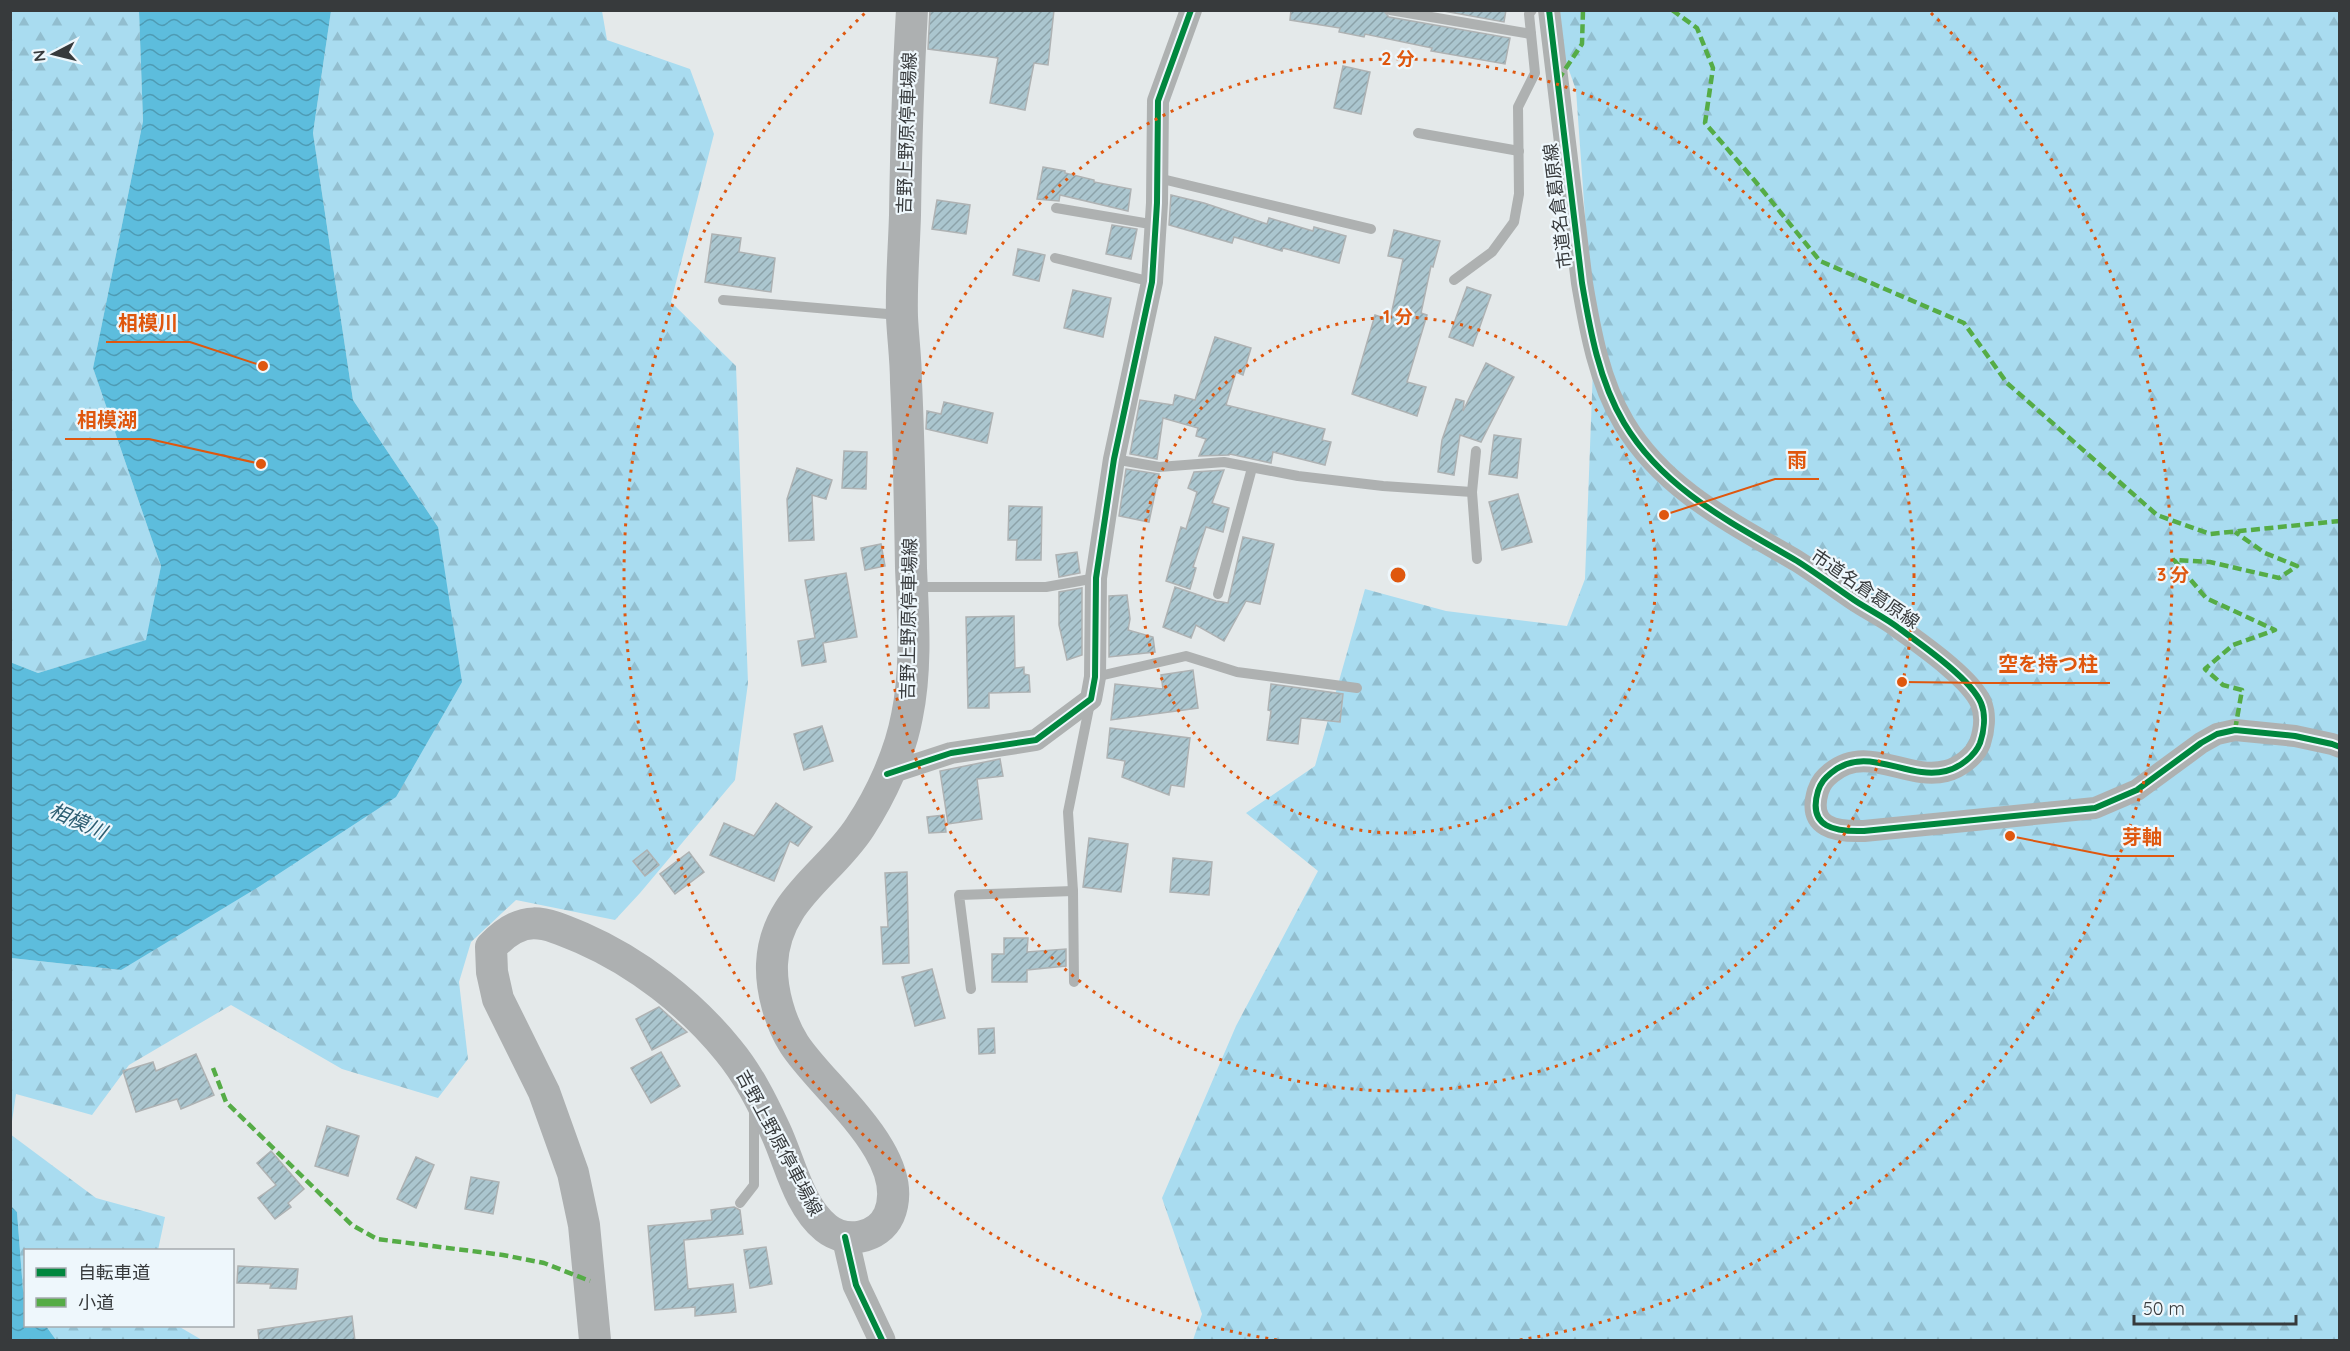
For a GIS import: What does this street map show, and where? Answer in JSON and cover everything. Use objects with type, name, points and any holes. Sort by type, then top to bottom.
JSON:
[{"type":"main road","name":"吉野上野原停車場線","points":[[595,1341],[584,1225],[573,1173],[544,1092],[498,999],[492,972],[491,947],[507,930],[533,922],[559,928],[594,943],[636,968],[671,994],[729,1051],[754,1088],[777,1133],[797,1185],[812,1212],[827,1229],[845,1237],[863,1237],[879,1229],[889,1215],[893,1193],[889,1168],[873,1140],[792,1042],[774,990],[772,963],[778,934],[786,915],[799,895],[859,829],[887,774],[900,743],[907,718],[912,684],[912,586],[902,315],[907,104],[912,10]]},
{"type":"street","points":[[887,774],[951,753],[1036,740],[1093,688],[1096,578],[1114,459],[1152,282],[1158,178],[1158,101],[1191,10]]},
{"type":"street","name":"市道名倉葛原線","points":[[1549,10],[1581,272],[1590,327],[1601,370],[1623,421],[1652,462],[1710,511],[1798,562],[1899,628],[1953,671],[1973,690],[1982,704],[1983,734],[1978,748],[1957,768],[1931,773],[1869,760],[1854,761],[1839,766],[1820,785],[1816,799],[1820,820],[1841,832],[1864,831],[2095,808],[2137,790],[2201,743],[2217,734],[2235,730],[2295,736],[2340,747]]},
{"type":"street","points":[[845,1237],[856,1285],[882,1341]]},
{"type":"lane","points":[[1390,10],[1531,34]]},
{"type":"lane","points":[[1454,280],[1492,252],[1514,222],[1519,194],[1518,107],[1535,73],[1528,14],[1532,10]]},
{"type":"lane","points":[[1418,133],[1519,151]]},
{"type":"lane","points":[[1158,178],[1371,229]]},
{"type":"lane","points":[[1056,208],[1156,225]]},
{"type":"lane","points":[[1055,258],[1152,282]]},
{"type":"lane","points":[[723,300],[902,315]]},
{"type":"lane","points":[[1476,451],[1472,492],[1478,559]]},
{"type":"lane","points":[[1114,459],[1159,467],[1224,462],[1298,476],[1383,486],[1472,492]]},
{"type":"lane","points":[[1218,594],[1252,468]]},
{"type":"lane","points":[[912,586],[1046,586],[1096,578]]},
{"type":"lane","points":[[1074,982],[1073,891],[1068,812],[1093,688],[1186,656],[1237,672],[1357,688]]},
{"type":"lane","points":[[971,989],[959,895],[1073,891]]},
{"type":"lane","points":[[740,1203],[754,1185],[754,1088]]},
{"type":"green space","points":[[10,11],[139,11],[143,121],[93,368],[161,566],[147,640],[38,673],[10,662]]},
{"type":"green space","points":[[331,11],[602,11],[607,40],[690,69],[714,134],[671,302],[736,366],[748,683],[735,780],[615,920],[516,900],[471,942],[459,982],[468,1059],[438,1098],[342,1069],[231,1005],[129,1065],[92,1115],[16,1094],[11,1128],[11,958],[121,970],[438,527],[353,400],[313,133]]},
{"type":"green space","points":[[1548,11],[2339,11],[2339,1340],[1193,1340],[1202,1314],[1162,1198],[1236,1026],[1318,871],[1246,813],[1315,766],[1365,589],[1446,611],[1567,626],[1585,579],[1594,342],[1576,90]]},
{"type":"green space","points":[[10,1134],[96,1198],[165,1217],[158,1249],[24,1249],[24,1292],[17,1212],[11,1206]]},
{"type":"green space","points":[[47,1327],[180,1327],[202,1340],[56,1340]]},
{"type":"water","points":[[139,11],[331,11],[313,133],[353,400],[438,527],[462,682],[396,797],[260,886],[121,970],[11,958],[10,662],[38,673],[146,640],[161,566],[93,368],[143,121]]},
{"type":"water","points":[[11,1206],[17,1212],[24,1292],[24,1327],[47,1327],[56,1340],[11,1340]]},
{"type":"building","points":[[930,10],[1054,10],[1048,65],[1034,63],[1025,110],[990,103],[998,58],[928,49]]},
{"type":"building","points":[[1291,10],[1383,10],[1389,17],[1510,38],[1505,64],[1431,51],[1432,48],[1365,34],[1364,37],[1339,32],[1340,28],[1290,20]]},
{"type":"building","points":[[1438,10],[1506,10],[1504,22]]},
{"type":"building","points":[[1343,66],[1370,72],[1361,114],[1334,108]]},
{"type":"building","points":[[1043,167],[1065,171],[1065,173],[1094,180],[1094,182],[1131,189],[1128,211],[1060,195],[1059,201],[1037,199]]},
{"type":"building","points":[[1171,195],[1204,203],[1267,224],[1269,218],[1313,231],[1314,227],[1346,236],[1339,263],[1283,248],[1282,251],[1234,237],[1232,243],[1169,225]]},
{"type":"building","points":[[937,200],[970,205],[966,234],[932,229]]},
{"type":"building","points":[[1112,225],[1137,229],[1131,259],[1106,254]]},
{"type":"building","points":[[1394,230],[1440,241],[1433,267],[1431,266],[1421,313],[1427,315],[1407,382],[1426,387],[1417,416],[1352,394],[1375,315],[1390,320],[1403,259],[1388,256]]},
{"type":"building","points":[[712,234],[741,238],[739,252],[775,258],[771,292],[705,282]]},
{"type":"building","points":[[1018,249],[1045,255],[1039,281],[1013,275]]},
{"type":"building","points":[[1467,287],[1491,295],[1473,346],[1449,337]]},
{"type":"building","points":[[1073,290],[1111,298],[1103,337],[1064,328]]},
{"type":"building","points":[[1215,337],[1251,348],[1243,375],[1236,372],[1226,405],[1325,429],[1322,440],[1331,442],[1325,465],[1273,452],[1271,463],[1230,454],[1199,456],[1206,439],[1196,436],[1198,428],[1163,418],[1157,459],[1130,454],[1140,400],[1173,405],[1175,395],[1195,400]]},
{"type":"building","points":[[1486,363],[1514,377],[1481,442],[1460,435],[1454,475],[1438,472],[1442,440],[1456,399],[1464,401],[1463,411]]},
{"type":"building","points":[[944,402],[993,413],[987,443],[926,429],[927,411],[941,414]]},
{"type":"building","points":[[1494,435],[1521,439],[1517,478],[1489,474]]},
{"type":"building","points":[[844,451],[867,452],[866,489],[842,488]]},
{"type":"building","points":[[797,468],[832,480],[826,499],[812,495],[814,540],[789,541],[787,499]]},
{"type":"building","points":[[1126,469],[1159,474],[1149,522],[1119,516]]},
{"type":"building","points":[[1224,470],[1212,503],[1229,508],[1223,532],[1206,527],[1193,567],[1196,568],[1190,589],[1166,581],[1181,527],[1186,529],[1197,492],[1188,488],[1194,472]]},
{"type":"building","points":[[1518,494],[1532,542],[1502,550],[1489,502]]},
{"type":"building","points":[[1009,506],[1042,507],[1041,560],[1016,560],[1017,540],[1008,540]]},
{"type":"building","points":[[1243,537],[1274,544],[1260,604],[1246,601],[1224,641],[1196,625],[1191,638],[1163,627],[1175,587],[1228,603]]},
{"type":"building","points":[[881,544],[885,566],[865,570],[861,548]]},
{"type":"building","points":[[1077,552],[1080,573],[1059,577],[1056,555]]},
{"type":"building","points":[[846,573],[857,637],[823,643],[826,662],[802,666],[798,641],[815,638],[805,580]]},
{"type":"building","points":[[1082,588],[1082,655],[1067,660],[1059,625],[1059,592]]},
{"type":"building","points":[[1127,595],[1130,619],[1128,630],[1153,637],[1155,652],[1109,657],[1109,596]]},
{"type":"building","points":[[1014,616],[1015,668],[1024,667],[1024,674],[1029,675],[1030,692],[989,693],[989,708],[968,708],[966,617]]},
{"type":"building","points":[[1193,670],[1198,708],[1111,720],[1115,684],[1163,689],[1161,675]]},
{"type":"building","points":[[1271,684],[1343,694],[1340,722],[1301,718],[1298,744],[1267,740],[1271,711],[1268,710]]},
{"type":"building","points":[[822,726],[833,761],[804,770],[794,734]]},
{"type":"building","points":[[1110,728],[1190,738],[1184,787],[1171,785],[1169,795],[1122,777],[1125,761],[1107,758]]},
{"type":"building","points":[[1000,759],[1003,776],[977,779],[982,819],[948,824],[940,771]]},
{"type":"building","points":[[776,803],[812,827],[798,846],[790,841],[774,881],[710,855],[724,823],[754,836]]},
{"type":"building","points":[[944,815],[946,832],[929,833],[927,817]]},
{"type":"building","points":[[1089,838],[1128,844],[1121,892],[1083,887]]},
{"type":"building","points":[[647,850],[659,865],[645,876],[633,861]]},
{"type":"building","points":[[689,852],[704,872],[675,894],[660,874]]},
{"type":"building","points":[[1173,858],[1212,862],[1209,895],[1170,892]]},
{"type":"building","points":[[907,872],[909,963],[883,964],[881,927],[888,927],[885,873]]},
{"type":"building","points":[[1004,938],[1028,938],[1027,952],[1066,949],[1066,966],[1027,970],[1027,982],[992,982],[992,954],[1004,954]]},
{"type":"building","points":[[932,969],[945,1018],[915,1026],[902,977]]},
{"type":"building","points":[[659,1007],[687,1032],[652,1050],[636,1019]]},
{"type":"building","points":[[994,1028],[995,1053],[979,1054],[978,1029]]},
{"type":"building","points":[[661,1052],[680,1086],[651,1103],[631,1068]]},
{"type":"building","points":[[196,1054],[214,1095],[181,1109],[177,1099],[136,1112],[123,1071],[153,1062],[156,1071]]},
{"type":"building","points":[[327,1126],[359,1136],[348,1176],[315,1166]]},
{"type":"building","points":[[271,1151],[304,1189],[288,1203],[291,1207],[275,1219],[258,1198],[276,1185],[257,1163]]},
{"type":"building","points":[[416,1157],[434,1165],[416,1208],[397,1199]]},
{"type":"building","points":[[471,1177],[499,1182],[493,1214],[465,1209]]},
{"type":"building","points":[[734,1207],[740,1210],[743,1234],[684,1240],[684,1242],[688,1289],[733,1284],[736,1312],[695,1316],[695,1307],[655,1310],[648,1226],[712,1220],[711,1210]]},
{"type":"building","points":[[766,1247],[772,1284],[750,1288],[744,1250]]},
{"type":"building","points":[[238,1266],[298,1269],[296,1289],[270,1288],[271,1284],[237,1283]]},
{"type":"building","points":[[352,1316],[355,1341],[259,1341],[258,1330]]},
{"type":"marked path","points":[[1558,80],[1582,44],[1583,10]]},
{"type":"marked path","points":[[1672,10],[1697,28],[1713,68],[1705,123],[1820,261],[1964,323],[2007,383],[2157,515],[2210,534],[2340,521]]},
{"type":"marked path","points":[[2235,532],[2265,553],[2297,566],[2279,578],[2210,562],[2174,560],[2206,598],[2275,630],[2233,645],[2205,669],[2223,685],[2242,690],[2235,730]]},
{"type":"marked path","points":[[213,1068],[226,1102],[352,1225],[377,1239],[503,1255],[544,1263],[590,1281]]},
{"type":"cycle path","points":[[887,774],[951,753],[1036,740],[1091,699],[1095,677],[1096,578],[1114,459],[1152,282],[1157,203],[1158,101],[1191,10]]},
{"type":"cycle path","points":[[1549,10],[1585,301],[1602,373],[1624,423],[1640,447],[1679,486],[1724,518],[1797,561],[1895,625],[1957,673],[1976,694],[1983,708],[1983,728],[1978,748],[1966,761],[1946,771],[1931,773],[1873,762],[1859,761],[1845,765],[1823,780],[1819,788],[1816,803],[1820,820],[1834,829],[1864,831],[2095,808],[2137,790],[2201,743],[2217,734],[2235,730],[2295,736],[2340,747]]},
{"type":"cycle path","points":[[845,1237],[856,1285],[882,1340]]},
{"type":"place","name":"相模川","points":[[263,366]]},
{"type":"place","name":"相模湖","points":[[261,464]]},
{"type":"place","name":"雨","points":[[1664,515]]},
{"type":"place","name":"空を持つ柱","points":[[1902,682]]},
{"type":"place","name":"芽軸","points":[[2010,836]]}]
